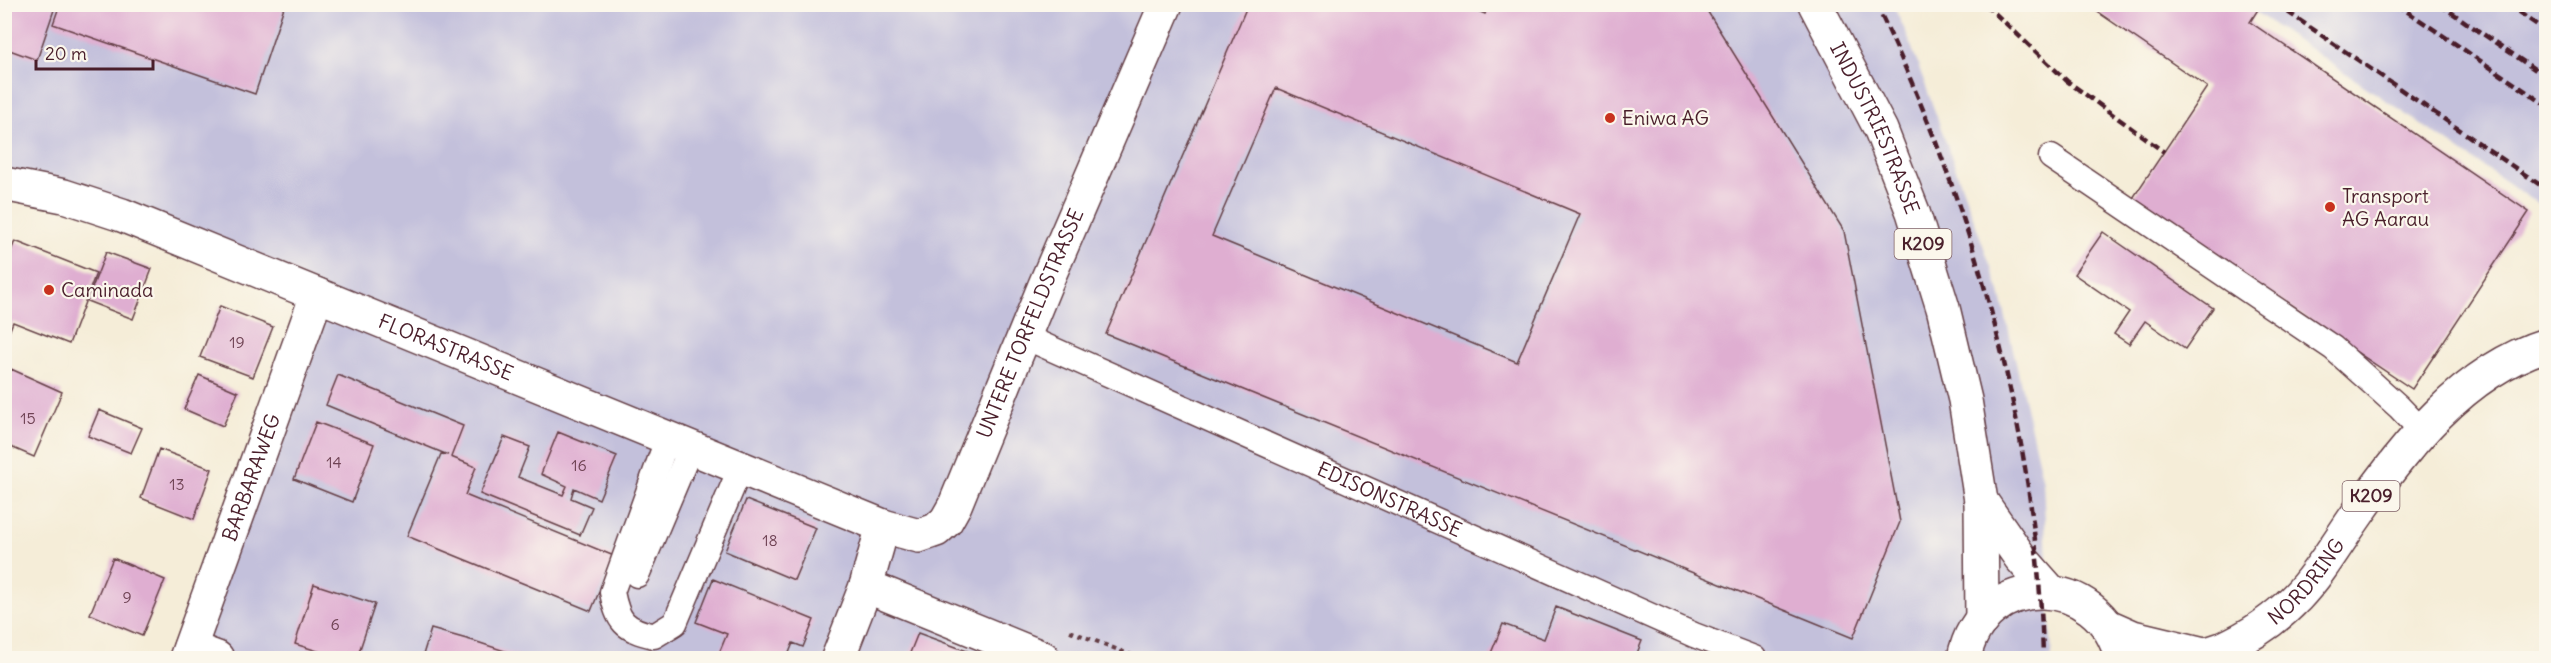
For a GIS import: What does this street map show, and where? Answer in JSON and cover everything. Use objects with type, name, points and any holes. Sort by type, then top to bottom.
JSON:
[{"type":"street","name":"UNTERE TORFELDSTRASSE","points":[[883,526],[919,536],[936,530],[955,505],[1045,285],[1166,4]]},
{"type":"street","name":"INDUSTRIESTRASSE","points":[[1815,4],[1881,130],[1913,212],[1943,308],[1962,389],[1981,501],[1982,620]]},
{"type":"street","name":"FLORASTRASSE","points":[[4,184],[64,196],[122,215],[883,526]]},
{"type":"street","name":"BARBARAWEG","points":[[197,655],[317,295]]},
{"type":"street","name":"NORDRING","points":[[2108,626],[2133,637],[2201,656],[2222,649],[2271,621],[2298,597],[2378,486],[2422,431],[2473,384],[2504,364],[2547,345]]},
{"type":"street","name":"INDUSTRIESTRASSE","points":[[1981,501],[2020,557],[2050,592]]},
{"type":"street","points":[[838,658],[866,586],[883,526]]},
{"type":"street","points":[[866,586],[1043,658]]},
{"type":"street","name":"K209","points":[[1964,658],[1967,646],[1990,610],[2023,594],[2050,592],[2078,600],[2095,610],[2108,626],[2118,644],[2121,658]]},
{"type":"lane","points":[[2051,157],[2332,348],[2390,399],[2422,431]]},
{"type":"lane","name":"EDISONSTRASSE","points":[[1025,337],[1694,635],[1754,658]]},
{"type":"lane","points":[[680,442],[612,592],[617,615],[632,631],[654,636],[675,623],[740,469]]},
{"type":"lane","points":[[637,575],[680,442]]},
{"type":"shaded area","points":[[5,5],[1893,5],[1908,37],[2000,292],[2043,482],[2052,658],[217,658],[190,648],[317,295],[5,184]]},
{"type":"shaded area","points":[[2245,5],[2546,5],[2546,209],[2267,20]]},
{"type":"building","points":[[4,4],[56,4],[37,60],[4,48]]},
{"type":"building","points":[[60,4],[285,4],[255,94],[53,24]]},
{"type":"building","points":[[1248,4],[1462,4],[1485,14],[1489,4],[1703,4],[1844,231],[1900,522],[1853,638],[1106,334]],"holes":[[[1276,88],[1580,214],[1517,362],[1212,236]]]},
{"type":"building","name":"Transport AG Aarau","points":[[2086,4],[2254,4],[2259,8],[2250,22],[2529,212],[2412,389],[2131,201],[2207,87]]},
{"type":"building","points":[[2103,232],[2213,308],[2185,349],[2145,321],[2129,344],[2114,334],[2129,312],[2074,274]]},
{"type":"building","points":[[15,241],[96,273],[69,344],[13,322],[4,345],[4,268]]},
{"type":"building","points":[[106,252],[152,269],[133,319],[87,301]]},
{"type":"building","points":[[220,306],[273,327],[253,377],[200,357]]},
{"type":"building","points":[[11,369],[62,392],[34,457],[4,444],[4,384]]},
{"type":"building","points":[[199,375],[238,392],[223,426],[184,409]]},
{"type":"building","points":[[338,375],[463,426],[451,457],[476,467],[465,495],[614,556],[591,611],[407,536],[441,454],[448,455],[326,405]]},
{"type":"building","points":[[99,410],[142,428],[131,453],[88,436]]},
{"type":"building","points":[[316,422],[374,444],[352,502],[294,479]]},
{"type":"building","points":[[558,432],[617,456],[599,499],[574,488],[571,498],[592,507],[580,535],[480,494],[504,437],[530,447],[518,477],[563,495],[567,486],[541,474]]},
{"type":"building","points":[[159,449],[212,469],[194,519],[141,498]]},
{"type":"building","points":[[746,500],[816,528],[794,580],[725,551]]},
{"type":"building","points":[[113,558],[165,580],[142,636],[90,614]]},
{"type":"building","points":[[713,579],[814,620],[803,647],[793,643],[787,658],[717,658],[727,634],[696,622]]},
{"type":"building","points":[[314,584],[375,604],[357,658],[340,658],[295,644]]},
{"type":"building","points":[[1556,607],[1642,641],[1635,658],[1489,658],[1503,624],[1544,639]]},
{"type":"building","points":[[431,629],[474,641],[526,658],[422,658]]},
{"type":"building","points":[[918,633],[986,658],[908,658]]},
{"type":"railway","points":[[1876,4],[1911,80],[1942,159],[1970,240],[1994,322],[2014,406],[2028,490],[2038,574],[2043,658]]},
{"type":"railway","points":[[1985,4],[2067,81],[2164,152]]},
{"type":"railway","points":[[2276,4],[2546,189]]},
{"type":"railway","points":[[2396,4],[2546,105]]},
{"type":"railway","points":[[2439,4],[2546,77]]},
{"type":"railway","points":[[2507,4],[2546,31]]},
{"type":"place","name":"Eniwa AG","points":[[1610,118]]},
{"type":"place","name":"Transport AG Aarau","points":[[2330,207]]},
{"type":"place","name":"Caminada","points":[[49,290]]}]
